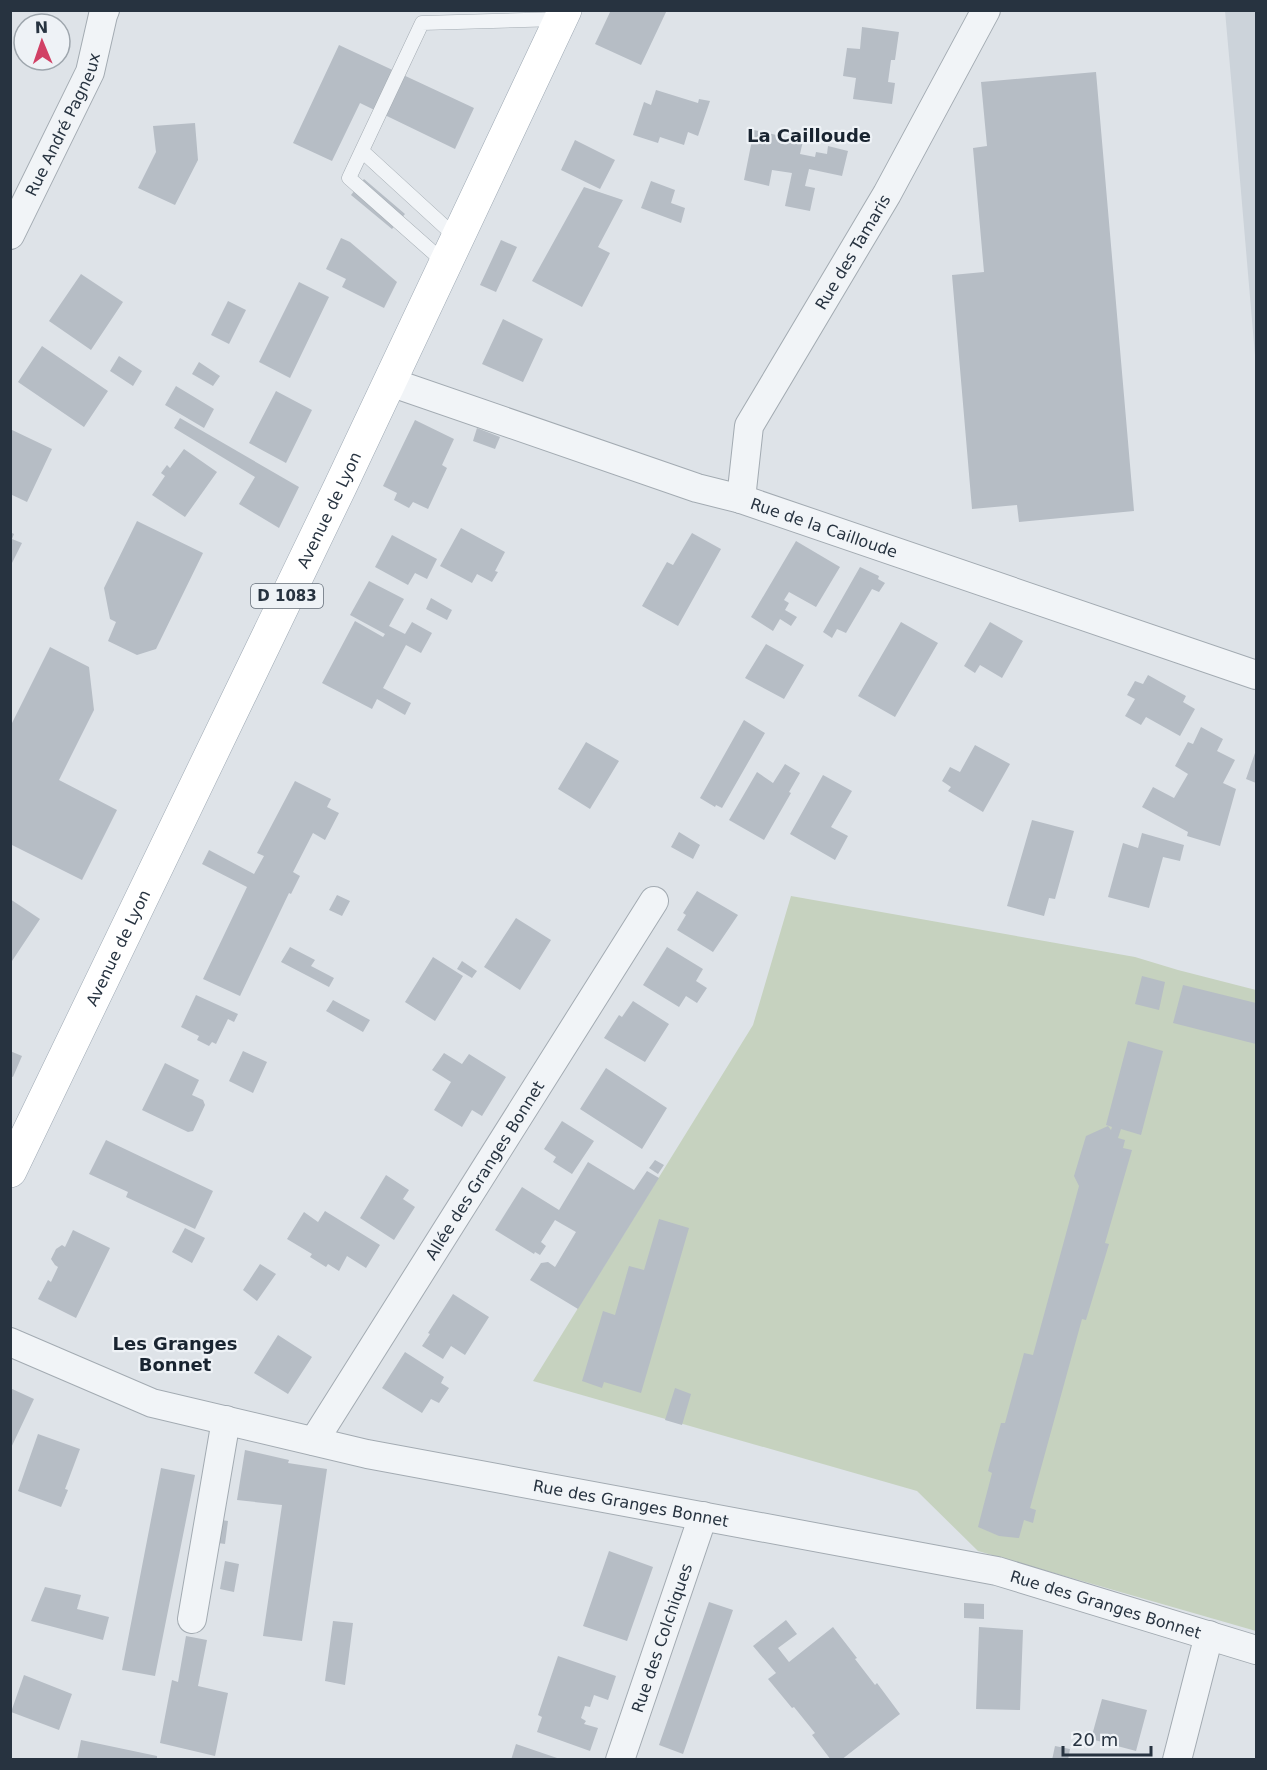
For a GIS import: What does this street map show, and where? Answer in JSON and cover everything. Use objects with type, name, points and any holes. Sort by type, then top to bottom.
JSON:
[{"type":"main road","name":"Avenue de Lyon","points":[[10,1171],[390,382],[562,15]]},
{"type":"street","name":"Rue des Tamaris","points":[[741,499],[749,426],[887,194],[986,10]]},
{"type":"street","name":"Rue André Pagneux","points":[[10,235],[90,72],[99,12]]},
{"type":"street","name":"Rue de la Cailloude","points":[[390,382],[697,488],[741,499],[1257,675]]},
{"type":"street","name":"Allée des Granges Bonnet","points":[[314,1441],[654,901]]},
{"type":"street","name":"Rue des Granges Bonnet","points":[[10,1342],[152,1403],[378,1456],[997,1571],[1257,1650]]},
{"type":"street","points":[[192,1619],[226,1420]]},
{"type":"street","name":"Rue des Colchiques","points":[[620,1760],[703,1516]]},
{"type":"street","points":[[1177,1760],[1209,1635]]},
{"type":"lane","points":[[451,251],[350,178],[422,23],[562,15]]},
{"type":"lane","points":[[362,151],[451,251]]},
{"type":"shaded area","points":[[1225,11],[1256,11],[1256,367],[1237,145]]},
{"type":"green space","points":[[791,896],[1135,957],[1256,990],[1256,1631],[978,1551],[917,1491],[533,1381],[753,1025]]},
{"type":"building","points":[[611,10],[667,10],[641,65],[595,44]]},
{"type":"building","points":[[862,27],[899,32],[895,60],[891,60],[888,82],[895,83],[892,104],[853,99],[856,78],[843,76],[847,48],[860,49]]},
{"type":"building","points":[[339,45],[474,108],[455,149],[360,103],[332,161],[293,143]]},
{"type":"building","points":[[1096,72],[1134,511],[1019,522],[1017,505],[972,509],[952,275],[984,272],[973,148],[987,146],[981,82]]},
{"type":"building","points":[[656,90],[698,103],[699,99],[710,101],[698,136],[688,132],[684,145],[660,137],[658,143],[633,135],[644,102],[651,105]]},
{"type":"building","points":[[195,123],[198,160],[175,205],[138,188],[156,152],[153,126]]},
{"type":"building","points":[[754,130],[803,141],[800,154],[815,157],[816,152],[827,154],[828,146],[848,151],[842,176],[809,169],[805,186],[815,188],[810,211],[785,206],[792,173],[772,170],[769,186],[744,180]]},
{"type":"building","points":[[575,140],[615,160],[600,189],[561,170]]},
{"type":"building","points":[[364,179],[405,214],[392,229],[351,195]]},
{"type":"building","points":[[651,181],[675,190],[671,203],[685,208],[681,223],[641,208]]},
{"type":"building","points":[[584,187],[623,200],[598,247],[610,253],[582,307],[532,281]]},
{"type":"building","points":[[341,238],[350,242],[397,282],[384,308],[342,287],[346,279],[326,269]]},
{"type":"building","points":[[501,240],[517,247],[496,292],[480,285]]},
{"type":"building","points":[[81,274],[123,302],[91,350],[49,321]]},
{"type":"building","points":[[299,282],[329,297],[290,378],[259,362]]},
{"type":"building","points":[[228,301],[246,310],[229,344],[211,335]]},
{"type":"building","points":[[503,319],[543,339],[523,382],[482,364]]},
{"type":"building","points":[[42,346],[108,391],[84,427],[18,382]]},
{"type":"building","points":[[119,356],[142,371],[133,386],[110,371]]},
{"type":"building","points":[[199,362],[220,376],[213,386],[192,374]]},
{"type":"building","points":[[176,386],[214,409],[204,428],[165,405]]},
{"type":"building","points":[[276,391],[312,410],[286,463],[249,443]]},
{"type":"building","points":[[180,418],[299,487],[279,528],[239,504],[255,477],[174,428]]},
{"type":"building","points":[[415,420],[454,439],[442,465],[447,468],[428,509],[413,502],[409,508],[394,500],[397,493],[383,486]]},
{"type":"building","points":[[477,428],[500,437],[495,449],[473,441]]},
{"type":"building","points":[[10,429],[52,449],[27,502],[10,494]]},
{"type":"building","points":[[184,449],[217,472],[185,517],[152,495],[165,476],[161,473],[167,465],[170,468]]},
{"type":"building","points":[[137,521],[203,553],[156,649],[137,655],[108,641],[116,622],[110,619],[104,588]]},
{"type":"building","points":[[461,528],[505,552],[492,582],[477,574],[472,583],[440,566]]},
{"type":"building","points":[[10,532],[14,534],[12,539],[22,543],[10,567]]},
{"type":"building","points":[[692,533],[721,549],[678,626],[642,606],[667,562],[673,565]]},
{"type":"building","points":[[392,535],[437,559],[427,579],[415,573],[408,585],[375,567]]},
{"type":"building","points":[[796,541],[840,567],[816,607],[789,592],[784,600],[789,603],[785,610],[797,617],[791,626],[780,619],[773,631],[751,617]]},
{"type":"building","points":[[860,567],[879,576],[878,579],[885,583],[879,592],[872,589],[846,633],[837,629],[832,638],[823,632]]},
{"type":"building","points":[[369,581],[404,599],[389,626],[405,634],[412,622],[432,633],[421,653],[406,645],[383,688],[411,703],[405,715],[377,699],[372,709],[322,683],[355,621],[383,637],[385,634],[350,615]]},
{"type":"building","points":[[431,598],[452,610],[447,620],[426,609]]},
{"type":"building","points":[[901,622],[938,643],[895,717],[858,696]]},
{"type":"building","points":[[990,622],[1023,641],[1002,678],[980,665],[975,673],[964,666]]},
{"type":"building","points":[[766,644],[804,665],[784,699],[745,678]]},
{"type":"building","points":[[50,647],[89,667],[94,710],[59,780],[117,810],[82,880],[10,844],[10,727]]},
{"type":"building","points":[[1148,675],[1186,696],[1183,702],[1195,709],[1180,736],[1146,717],[1141,725],[1125,716],[1135,699],[1127,695],[1135,681],[1143,684]]},
{"type":"building","points":[[744,720],[765,733],[722,808],[716,805],[715,807],[700,798]]},
{"type":"building","points":[[1201,727],[1223,739],[1217,751],[1235,760],[1223,783],[1236,789],[1220,846],[1187,836],[1188,832],[1142,807],[1153,787],[1174,798],[1188,774],[1175,766],[1188,742],[1193,744]]},
{"type":"building","points":[[586,742],[619,761],[590,809],[558,789]]},
{"type":"building","points":[[975,745],[1010,764],[983,812],[948,791],[951,787],[942,781],[950,767],[960,772]]},
{"type":"building","points":[[1256,750],[1256,783],[1246,779]]},
{"type":"building","points":[[785,764],[800,773],[764,840],[729,820],[757,772],[773,783]]},
{"type":"building","points":[[823,775],[852,791],[831,827],[848,836],[835,860],[790,834]]},
{"type":"building","points":[[295,781],[331,799],[327,807],[339,813],[325,840],[313,833],[293,872],[300,876],[291,894],[289,893],[240,996],[203,979],[247,887],[202,864],[209,850],[254,874],[264,856],[257,853]]},
{"type":"building","points":[[1032,820],[1074,831],[1055,899],[1049,898],[1044,916],[1007,906]]},
{"type":"building","points":[[679,832],[700,845],[693,859],[671,847]]},
{"type":"building","points":[[1142,833],[1184,845],[1180,861],[1163,857],[1149,908],[1108,897],[1123,843],[1138,848]]},
{"type":"building","points":[[697,891],[738,915],[713,952],[677,930],[686,915],[683,913]]},
{"type":"building","points":[[337,895],[350,901],[342,916],[329,910]]},
{"type":"building","points":[[10,899],[40,919],[10,964]]},
{"type":"building","points":[[516,918],[551,940],[520,990],[484,967]]},
{"type":"building","points":[[290,947],[315,960],[311,966],[334,978],[329,987],[281,962]]},
{"type":"building","points":[[667,947],[703,969],[696,981],[707,988],[697,1003],[686,996],[679,1007],[643,985]]},
{"type":"building","points":[[433,957],[463,976],[435,1021],[405,1002]]},
{"type":"building","points":[[462,961],[477,971],[472,978],[457,969]]},
{"type":"building","points":[[1142,976],[1165,982],[1159,1010],[1135,1004]]},
{"type":"building","points":[[1183,985],[1256,1003],[1256,1044],[1173,1023]]},
{"type":"building","points":[[196,995],[238,1014],[234,1022],[228,1019],[216,1044],[212,1042],[209,1046],[197,1040],[199,1036],[181,1027]]},
{"type":"building","points":[[333,1000],[370,1020],[363,1032],[326,1011]]},
{"type":"building","points":[[633,1001],[669,1024],[645,1062],[604,1038],[619,1015],[622,1017]]},
{"type":"building","points":[[1128,1041],[1163,1051],[1141,1135],[1121,1129],[1118,1138],[1125,1140],[1123,1148],[1132,1150],[1105,1243],[1109,1244],[1086,1320],[1082,1319],[1030,1508],[1036,1510],[1033,1523],[1024,1520],[1019,1538],[999,1536],[978,1527],[992,1473],[988,1471],[1001,1423],[1005,1423],[1024,1353],[1033,1355],[1079,1186],[1074,1176],[1086,1136],[1108,1126],[1111,1130],[1112,1127],[1106,1125]]},
{"type":"building","points":[[10,1051],[22,1056],[13,1077],[10,1076]]},
{"type":"building","points":[[243,1051],[267,1062],[253,1093],[229,1081]]},
{"type":"building","points":[[444,1053],[462,1064],[469,1054],[506,1077],[482,1116],[472,1110],[462,1127],[434,1110],[451,1082],[432,1070]]},
{"type":"building","points":[[165,1063],[199,1080],[192,1095],[203,1100],[205,1105],[193,1131],[188,1132],[142,1110]]},
{"type":"building","points":[[606,1068],[667,1108],[642,1149],[580,1109]]},
{"type":"building","points":[[562,1121],[594,1141],[572,1174],[553,1162],[556,1157],[544,1149]]},
{"type":"building","points":[[106,1140],[213,1191],[195,1229],[126,1197],[128,1192],[89,1174]]},
{"type":"building","points":[[655,1160],[664,1165],[658,1174],[649,1168]]},
{"type":"building","points":[[588,1162],[634,1190],[647,1171],[659,1178],[578,1309],[530,1280],[541,1263],[548,1262],[555,1267],[576,1232],[555,1220],[541,1242],[546,1246],[540,1255],[535,1252],[534,1254],[495,1230],[522,1187],[559,1210]]},
{"type":"building","points":[[386,1175],[409,1190],[403,1199],[415,1207],[394,1240],[360,1218]]},
{"type":"building","points":[[325,1211],[380,1245],[366,1268],[347,1256],[339,1271],[328,1264],[326,1267],[310,1257],[312,1254],[287,1239],[304,1212],[318,1222]]},
{"type":"building","points":[[659,1219],[689,1228],[641,1393],[604,1382],[602,1388],[582,1381],[603,1311],[615,1315],[629,1266],[644,1270]]},
{"type":"building","points":[[185,1228],[205,1238],[192,1263],[172,1252]]},
{"type":"building","points":[[73,1230],[110,1248],[76,1318],[38,1299],[48,1280],[51,1282],[58,1267],[51,1259],[56,1249],[62,1245],[65,1247]]},
{"type":"building","points":[[260,1264],[276,1274],[257,1301],[243,1290]]},
{"type":"building","points":[[453,1294],[489,1317],[465,1355],[451,1346],[443,1359],[422,1346]]},
{"type":"building","points":[[278,1335],[312,1357],[288,1394],[254,1373]]},
{"type":"building","points":[[405,1352],[444,1377],[441,1383],[449,1388],[439,1403],[431,1399],[422,1413],[382,1388]]},
{"type":"building","points":[[10,1388],[34,1399],[10,1450]]},
{"type":"building","points":[[675,1388],[691,1394],[682,1425],[665,1420]]},
{"type":"building","points":[[38,1434],[80,1449],[65,1489],[68,1490],[61,1507],[18,1491]]},
{"type":"building","points":[[245,1450],[289,1460],[288,1463],[327,1469],[302,1641],[263,1636],[282,1505],[237,1500]]},
{"type":"building","points":[[161,1468],[195,1475],[155,1676],[122,1670]]},
{"type":"building","points":[[215,1519],[228,1521],[225,1544],[211,1542]]},
{"type":"building","points":[[609,1551],[653,1567],[627,1641],[583,1626]]},
{"type":"building","points":[[225,1561],[239,1564],[234,1592],[220,1589]]},
{"type":"building","points":[[45,1587],[81,1595],[77,1609],[109,1617],[103,1640],[31,1621]]},
{"type":"building","points":[[709,1602],[733,1610],[683,1754],[659,1745]]},
{"type":"building","points":[[964,1603],[984,1604],[984,1619],[964,1618]]},
{"type":"building","points":[[786,1620],[797,1634],[778,1648],[789,1662],[833,1627],[875,1685],[877,1683],[900,1714],[841,1760],[831,1760],[812,1735],[815,1733],[768,1679],[776,1673],[753,1646]]},
{"type":"building","points":[[333,1621],[353,1623],[345,1685],[325,1681]]},
{"type":"building","points":[[979,1627],[1023,1630],[1020,1710],[976,1709]]},
{"type":"building","points":[[186,1636],[207,1640],[198,1686],[228,1693],[215,1756],[160,1743],[172,1680],[178,1682]]},
{"type":"building","points":[[558,1656],[616,1676],[608,1700],[594,1695],[590,1707],[585,1706],[581,1718],[586,1721],[584,1724],[598,1728],[590,1751],[537,1732],[542,1717],[538,1715]]},
{"type":"building","points":[[24,1675],[72,1694],[59,1730],[11,1712]]},
{"type":"building","points":[[1102,1699],[1147,1710],[1136,1751],[1091,1739]]},
{"type":"building","points":[[81,1740],[157,1756],[157,1760],[77,1760]]},
{"type":"building","points":[[516,1744],[560,1759],[560,1760],[511,1760]]},
{"type":"building","points":[[1055,1746],[1070,1749],[1068,1760],[1052,1760]]},
{"type":"district","name":"La Cailloude","points":[[809,136]]},
{"type":"district","name":"Les Granges Bonnet","points":[[175,1354]]}]
